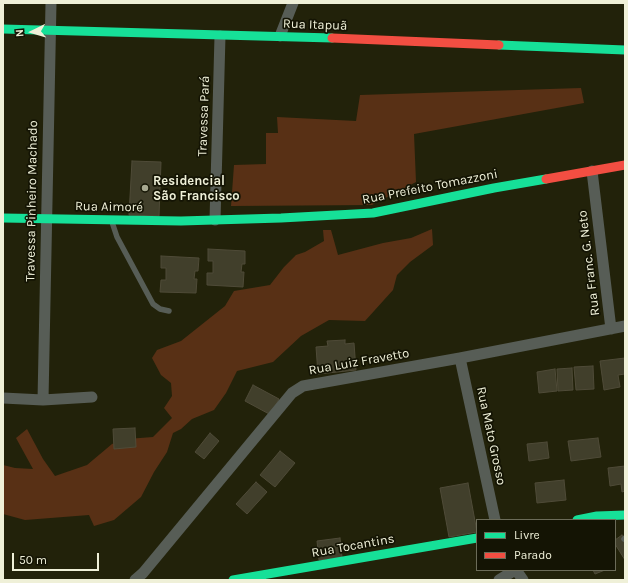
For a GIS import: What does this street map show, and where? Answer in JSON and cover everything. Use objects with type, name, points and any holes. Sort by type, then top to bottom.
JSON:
[{"type":"street","name":"Travessa Pinheiro Machado","points":[[43,400],[50,3]]},
{"type":"street","points":[[280,36],[293,3]]},
{"type":"street","name":"Rua Itapuã","points":[[3,29],[220,36],[280,36],[625,50]]},
{"type":"street","name":"Travessa Pará","points":[[215,220],[220,36]]},
{"type":"street","name":"Rua Prefeito Tomazzoni","points":[[215,220],[373,213],[494,188],[625,165]]},
{"type":"street","name":"Rua Franc. G. Neto","points":[[592,171],[611,329]]},
{"type":"street","name":"Rua Aimoré","points":[[3,218],[215,220]]},
{"type":"street","name":"Rua Luiz Fravetto","points":[[135,580],[143,573],[292,393],[303,386],[460,358],[625,326]]},
{"type":"street","name":"Rua Mato Grosso","points":[[460,358],[495,519]]},
{"type":"street","points":[[3,398],[43,400],[92,397]]},
{"type":"street","points":[[594,518],[623,516]]},
{"type":"street","name":"Rua Tocantins","points":[[233,580],[476,538]]},
{"type":"street","points":[[499,580],[513,571]]},
{"type":"street","points":[[516,571],[522,580]]},
{"type":"lane","points":[[111,220],[117,237],[153,304],[160,309],[169,311]]},
{"type":"shaded area","points":[[581,88],[584,103],[414,134],[416,182],[372,205],[231,206],[234,165],[266,164],[266,133],[278,133],[277,117],[356,121],[360,95]]},
{"type":"shaded area","points":[[432,229],[433,245],[410,262],[397,275],[393,290],[365,321],[329,320],[301,336],[273,362],[237,371],[226,393],[214,410],[192,419],[181,429],[173,433],[167,452],[154,472],[141,497],[114,520],[94,526],[89,515],[25,520],[3,514],[3,465],[15,468],[33,469],[16,438],[27,429],[43,459],[55,476],[87,465],[112,444],[127,439],[153,437],[172,418],[164,408],[172,396],[171,383],[161,375],[152,358],[157,350],[181,341],[225,306],[234,291],[270,285],[284,267],[296,255],[305,252],[324,241],[323,230],[331,230],[338,255],[383,243],[411,238]]},
{"type":"building","name":"Residencial São Francisco","points":[[132,161],[161,162],[159,216],[129,215]]},
{"type":"building","points":[[208,249],[245,251],[245,264],[242,264],[241,272],[244,272],[243,287],[207,285],[207,273],[213,273],[213,261],[208,261]]},
{"type":"building","points":[[161,256],[199,258],[198,271],[195,271],[194,279],[197,279],[196,293],[160,292],[161,280],[166,280],[166,268],[161,268]]},
{"type":"building","points":[[345,340],[345,344],[354,343],[356,370],[318,374],[316,347],[328,346],[327,341]]},
{"type":"building","points":[[625,358],[625,374],[618,375],[620,387],[604,390],[600,361]]},
{"type":"building","points":[[593,366],[594,389],[576,390],[574,367]]},
{"type":"building","points":[[572,368],[573,390],[558,391],[557,369]]},
{"type":"building","points":[[555,369],[557,391],[539,393],[537,372]]},
{"type":"building","points":[[253,385],[279,399],[271,415],[245,401]]},
{"type":"building","points":[[135,428],[136,447],[114,449],[113,429]]},
{"type":"building","points":[[210,433],[219,441],[204,459],[195,452]]},
{"type":"building","points":[[598,438],[601,457],[571,461],[568,441]]},
{"type":"building","points":[[547,442],[549,458],[529,461],[527,444]]},
{"type":"building","points":[[280,451],[295,463],[275,487],[260,475]]},
{"type":"building","points":[[625,466],[625,491],[622,492],[621,484],[610,486],[608,468]]},
{"type":"building","points":[[564,480],[566,500],[537,503],[535,483]]},
{"type":"building","points":[[256,482],[267,492],[247,514],[236,504]]},
{"type":"building","points":[[468,483],[476,532],[449,537],[440,488]]},
{"type":"building","points":[[622,535],[625,540],[625,560],[616,546],[616,539]]},
{"type":"building","points":[[340,538],[342,557],[319,560],[317,541]]},
{"type":"building","points":[[594,571],[602,571],[595,574]]},
{"type":"traffic: fast","points":[[3,29],[332,38]]},
{"type":"traffic: fast","points":[[499,45],[625,50]]},
{"type":"traffic: fast","points":[[3,218],[181,221],[373,213],[546,179]]},
{"type":"traffic: fast","points":[[582,519],[597,516],[625,515]]},
{"type":"traffic: fast","points":[[233,580],[476,538]]},
{"type":"traffic: jam","points":[[332,38],[499,45]]},
{"type":"traffic: jam","points":[[546,179],[625,165]]},
{"type":"place","name":"Residencial São Francisco","points":[[145,188]]}]
